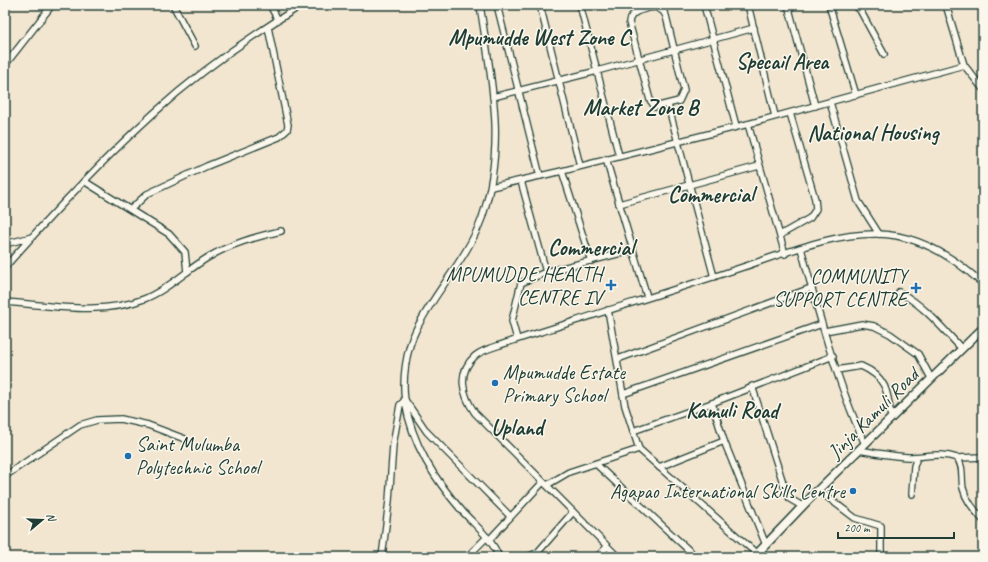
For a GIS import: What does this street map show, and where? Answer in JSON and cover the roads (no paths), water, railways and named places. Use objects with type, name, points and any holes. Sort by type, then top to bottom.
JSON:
[{"type":"main road","name":"Jinja Kamuli Road","points":[[755,556],[864,444],[983,328]]},
{"type":"street","points":[[5,65],[52,5]]},
{"type":"street","points":[[173,5],[195,46]]},
{"type":"street","points":[[270,5],[278,20]]},
{"type":"street","points":[[5,267],[84,181],[171,98],[268,27],[302,5]]},
{"type":"street","points":[[480,5],[496,125],[491,187],[482,218],[470,245],[416,330],[409,348],[406,368],[405,400],[415,439],[430,470],[453,500],[488,539],[499,557]]},
{"type":"street","points":[[497,5],[540,176]]},
{"type":"street","points":[[540,5],[580,166]]},
{"type":"street","points":[[580,5],[619,156]]},
{"type":"street","points":[[704,5],[736,126]]},
{"type":"street","points":[[748,5],[775,116]]},
{"type":"street","points":[[788,5],[816,106]]},
{"type":"street","points":[[829,5],[856,95]]},
{"type":"street","points":[[854,5],[860,10],[884,54]]},
{"type":"street","points":[[946,5],[964,65],[983,89]]},
{"type":"street","points":[[644,7],[655,7],[663,11],[666,16],[675,50],[684,94],[679,100],[668,105],[655,107],[652,105],[629,22],[633,13],[644,7]]},
{"type":"street","points":[[131,209],[146,194],[207,166],[279,137],[287,130],[288,125],[268,27]]},
{"type":"street","points":[[493,97],[639,60],[754,28]]},
{"type":"street","points":[[491,187],[562,171],[748,124],[964,65]]},
{"type":"street","points":[[830,102],[858,201],[879,234]]},
{"type":"street","points":[[668,105],[714,277]]},
{"type":"street","points":[[5,109],[5,115]]},
{"type":"street","points":[[780,235],[810,218],[816,209],[815,199],[790,113]]},
{"type":"street","points":[[748,124],[785,254]]},
{"type":"street","points":[[606,159],[647,297]]},
{"type":"street","points":[[619,204],[759,166]]},
{"type":"street","points":[[562,171],[591,261]]},
{"type":"street","points":[[84,181],[169,234],[182,248],[186,257],[187,272]]},
{"type":"street","points":[[520,181],[546,272]]},
{"type":"street","points":[[5,302],[62,307],[114,306],[133,303],[151,296],[208,258],[234,244],[251,238],[281,231]]},
{"type":"street","points":[[618,557],[475,413],[467,401],[463,389],[463,376],[467,365],[475,356],[518,339],[647,297],[714,277],[801,248],[845,237],[879,234],[916,241],[933,247],[949,256],[983,284]]},
{"type":"street","points":[[5,244],[32,237]]},
{"type":"street","points":[[801,248],[822,324],[850,411],[864,444]]},
{"type":"street","points":[[518,339],[512,321],[521,283],[546,272],[633,250]]},
{"type":"street","points":[[618,359],[811,288]]},
{"type":"street","points":[[899,292],[914,300],[927,311],[962,349]]},
{"type":"street","points":[[608,310],[618,359],[623,394],[639,449],[755,556]]},
{"type":"street","points":[[623,394],[822,324]]},
{"type":"street","points":[[825,331],[862,324],[874,326],[890,334],[918,354],[931,378]]},
{"type":"street","points":[[633,431],[712,403],[752,386],[833,356]]},
{"type":"street","points":[[837,370],[861,366],[884,384],[888,394],[891,418]]},
{"type":"street","points":[[752,386],[784,486],[790,499],[802,506]]},
{"type":"street","points":[[405,400],[428,432],[510,516]]},
{"type":"street","points":[[382,557],[389,501],[393,445],[400,405],[405,400]]},
{"type":"street","points":[[712,403],[724,441],[766,545]]},
{"type":"street","points":[[5,476],[80,425],[97,420],[121,419],[148,425],[185,439]]},
{"type":"street","points":[[659,467],[724,441]]},
{"type":"street","points":[[467,557],[488,539],[510,516],[545,484],[563,475],[639,449]]},
{"type":"street","points":[[859,450],[898,456],[917,457],[942,454],[957,458],[983,457]]},
{"type":"street","points":[[912,494],[914,466],[917,457]]},
{"type":"street","points":[[957,458],[961,464],[966,495],[983,520]]},
{"type":"street","points":[[596,464],[696,557]]},
{"type":"street","points":[[818,490],[856,518],[881,526],[881,557]]},
{"type":"street","points":[[528,557],[538,552],[573,512]]},
{"type":"street","points":[[597,557],[607,547]]},
{"type":"place","name":"MPUMUDDE HEALTH CENTRE IV","points":[[611,285]]},
{"type":"place","name":"COMMUNITY SUPPORT CENTRE","points":[[916,288]]},
{"type":"place","name":"Mpumudde Estate Primary School","points":[[495,383]]},
{"type":"place","name":"Saint Mulumba Polytechnic School","points":[[128,456]]},
{"type":"place","name":"Agapao International Skills Centre","points":[[853,491]]},
{"type":"district","name":"Mpumudde West Zone C","points":[[539,37]]},
{"type":"district","name":"Specail Area","points":[[782,61]]},
{"type":"district","name":"Market Zone B","points":[[641,107]]},
{"type":"district","name":"National Housing","points":[[873,132]]},
{"type":"district","name":"Commercial","points":[[711,194]]},
{"type":"district","name":"Commercial","points":[[591,247]]},
{"type":"district","name":"Kamuli Road","points":[[732,410]]},
{"type":"district","name":"Upland","points":[[517,427]]}]
